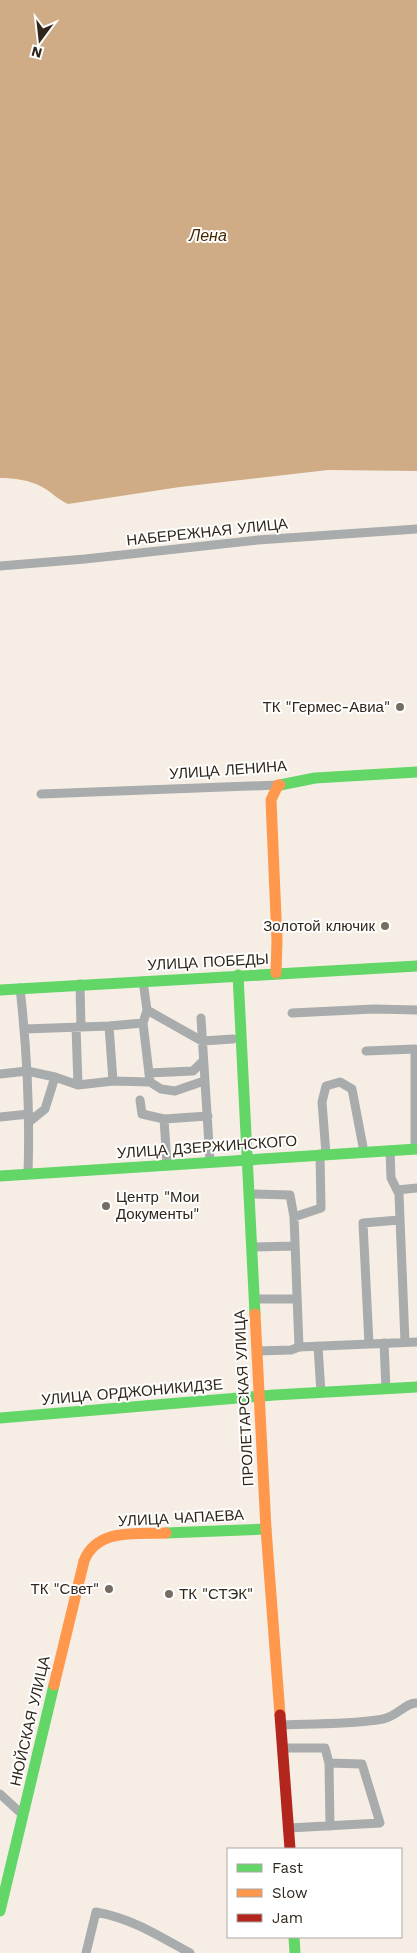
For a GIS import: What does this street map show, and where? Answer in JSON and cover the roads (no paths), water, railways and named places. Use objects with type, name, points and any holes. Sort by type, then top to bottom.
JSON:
[{"type":"main road","name":"УЛИЦА ЛЕНИНА","points":[[278,785],[315,778],[417,772]]},
{"type":"main road","points":[[276,973],[277,941],[271,800],[278,785]]},
{"type":"main road","name":"УЛИЦА ПОБЕДЫ","points":[[0,990],[417,966]]},
{"type":"main road","name":"ПРОЛЕТАРСКАЯ УЛИЦА","points":[[238,975],[266,1528],[284,1748],[290,1848]]},
{"type":"main road","name":"УЛИЦА ДЗЕРЖИНСКОГО","points":[[0,1176],[416,1149]]},
{"type":"main road","name":"УЛИЦА ОРДЖОНИКИДЗЕ","points":[[0,1418],[259,1396],[417,1387]]},
{"type":"main road","name":"УЛИЦА ЧАПАЕВА","points":[[98,1541],[114,1535],[266,1528]]},
{"type":"main road","name":"НЮЙСКАЯ УЛИЦА","points":[[0,1911],[84,1561],[92,1546],[98,1541]]},
{"type":"main road","points":[[294,1938],[294,1953]]},
{"type":"street","name":"НАБЕРЕЖНАЯ УЛИЦА","points":[[0,566],[85,559],[258,540],[417,529]]},
{"type":"street","name":"УЛИЦА ЛЕНИНА","points":[[41,794],[278,785]]},
{"type":"street","points":[[143,981],[147,1010],[143,1023],[150,1077],[162,1089],[175,1091],[204,1081]]},
{"type":"street","points":[[78,1086],[80,984]]},
{"type":"street","points":[[20,988],[25,1029],[27,1071],[29,1118],[28,1174]]},
{"type":"street","points":[[292,1013],[374,1009],[417,1010]]},
{"type":"street","points":[[147,1010],[202,1041],[233,1039]]},
{"type":"street","points":[[201,1018],[210,1161]]},
{"type":"street","points":[[25,1029],[143,1023]]},
{"type":"street","points":[[109,1026],[113,1081]]},
{"type":"street","points":[[366,1051],[415,1049],[416,1149]]},
{"type":"street","points":[[0,1074],[27,1071],[55,1077],[78,1086],[193,1070],[203,1061]]},
{"type":"street","points":[[0,1117],[29,1118],[45,1110],[55,1077]]},
{"type":"street","points":[[294,1217],[321,1208],[322,1102],[326,1086],[340,1082],[352,1089],[364,1152]]},
{"type":"street","points":[[140,1100],[142,1114],[164,1119],[208,1116]]},
{"type":"street","points":[[164,1119],[167,1164]]},
{"type":"street","points":[[390,1150],[391,1178],[399,1194],[404,1342]]},
{"type":"street","points":[[397,1190],[417,1188]]},
{"type":"street","points":[[249,1194],[290,1195],[294,1217],[299,1347]]},
{"type":"street","points":[[369,1344],[364,1223],[400,1220]]},
{"type":"street","points":[[252,1247],[295,1246]]},
{"type":"street","points":[[254,1299],[297,1298]]},
{"type":"street","points":[[257,1351],[291,1350],[299,1347],[417,1342]]},
{"type":"street","points":[[384,1343],[386,1389]]},
{"type":"street","points":[[318,1346],[321,1393]]},
{"type":"street","points":[[282,1725],[378,1720],[396,1716],[408,1705],[417,1703]]},
{"type":"street","points":[[284,1748],[325,1748],[329,1763],[330,1826]]},
{"type":"street","points":[[288,1828],[380,1823],[362,1764],[329,1763]]},
{"type":"street","points":[[0,1794],[23,1815]]},
{"type":"street","points":[[86,1953],[96,1912],[110,1914],[146,1927],[190,1953]]},
{"type":"water","name":"Лена","points":[[0,0],[417,0],[417,471],[328,470],[180,487],[68,504],[46,489],[32,483],[0,478]]},
{"type":"place","name":"ТК \"Гермес-Авиа\"","points":[[400,707]]},
{"type":"place","name":"Золотой ключик","points":[[385,926]]},
{"type":"place","name":"Центр \"Мои Документы\"","points":[[106,1206]]},
{"type":"place","name":"ТК \"Свет\"","points":[[109,1589]]},
{"type":"place","name":"ТК \"СТЭК\"","points":[[169,1594]]}]
